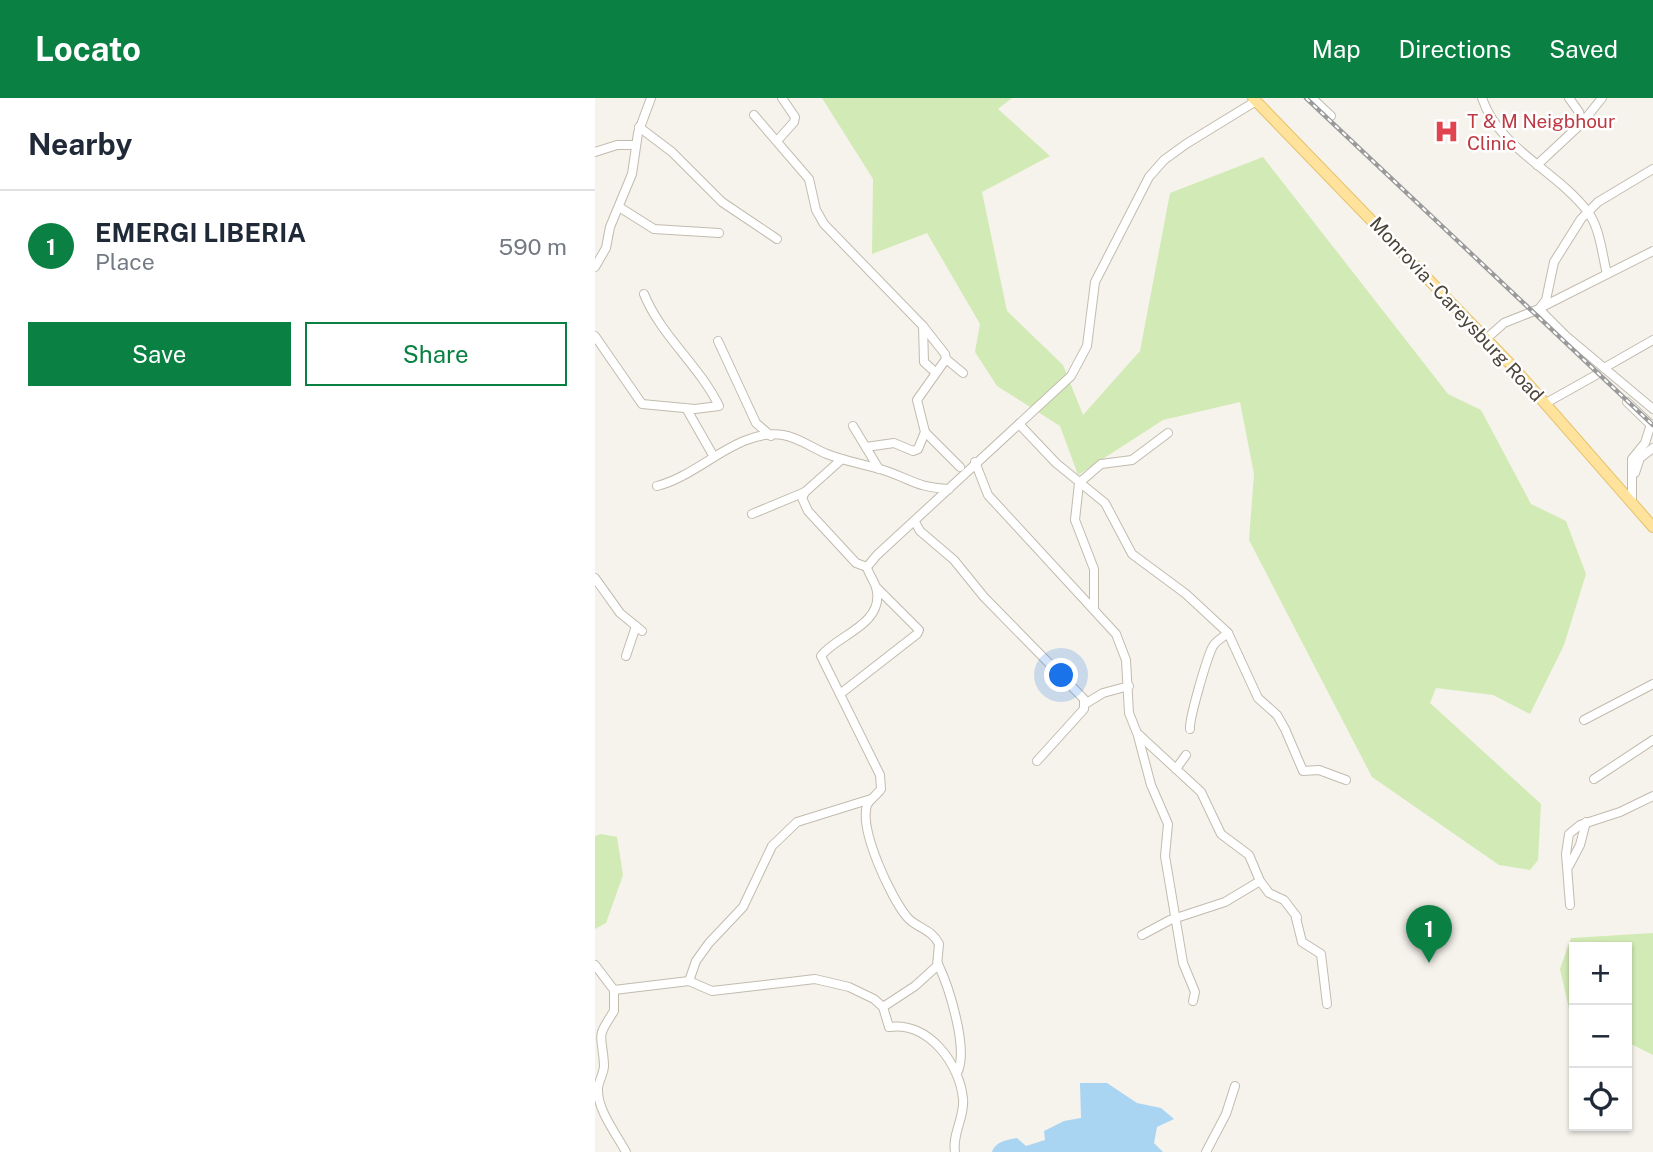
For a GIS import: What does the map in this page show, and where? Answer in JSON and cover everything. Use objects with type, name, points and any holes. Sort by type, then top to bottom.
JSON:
[{"type":"main road","name":"Monrovia - Careysburg Road","points":[[1254,99],[1546,403],[1653,527]]},
{"type":"street","points":[[595,267],[605,248],[610,227],[632,174],[639,127],[651,98]]},
{"type":"street","points":[[777,141],[794,122],[795,117],[782,98]]},
{"type":"street","points":[[1312,98],[1331,116]]},
{"type":"street","points":[[1482,98],[1498,129],[1549,172],[1588,212],[1595,226],[1607,274]]},
{"type":"street","points":[[1569,98],[1579,112],[1582,123]]},
{"type":"street","points":[[1537,164],[1582,123],[1602,98]]},
{"type":"street","points":[[867,567],[975,462],[1057,391],[1082,361],[1087,346],[1095,282],[1149,177],[1164,160],[1254,99]]},
{"type":"street","points":[[754,115],[809,179],[816,210],[824,224],[944,349],[946,359],[963,373]]},
{"type":"street","points":[[639,127],[672,152],[722,202],[777,239]]},
{"type":"street","points":[[595,152],[617,145],[636,145]]},
{"type":"street","points":[[1539,309],[1546,300],[1554,262],[1588,212],[1598,202],[1653,169]]},
{"type":"street","points":[[619,206],[654,229],[719,233]]},
{"type":"street","points":[[1486,339],[1504,323],[1539,309],[1653,251]]},
{"type":"street","points":[[595,336],[642,404],[709,409],[719,405],[692,363],[658,322],[644,294]]},
{"type":"street","points":[[1539,309],[1653,409]]},
{"type":"street","points":[[923,326],[923,362],[935,372]]},
{"type":"street","points":[[1604,368],[1653,340]]},
{"type":"street","points":[[718,341],[756,423],[771,436]]},
{"type":"street","points":[[946,359],[918,400],[925,432],[960,467]]},
{"type":"street","points":[[1546,403],[1596,375]]},
{"type":"street","points":[[1627,401],[1652,426],[1645,443],[1632,460],[1634,482]]},
{"type":"street","points":[[686,408],[715,457]]},
{"type":"street","points":[[1019,424],[1079,483],[1105,503],[1132,554],[1186,594],[1228,633],[1258,698],[1280,719],[1303,771],[1319,770],[1346,780]]},
{"type":"street","points":[[853,426],[879,469]]},
{"type":"street","points":[[866,447],[894,443],[913,451],[918,449],[925,432]]},
{"type":"street","points":[[1092,605],[1094,569],[1075,520],[1079,483],[1101,464],[1132,460],[1168,433]]},
{"type":"street","points":[[657,486],[683,478],[744,441],[783,435],[842,459],[879,469],[914,485],[949,489]]},
{"type":"street","points":[[1629,499],[1640,458],[1653,448]]},
{"type":"street","points":[[752,514],[805,492],[842,459]]},
{"type":"street","points":[[975,462],[983,489],[1063,580],[1074,586],[1092,605],[1123,647],[1129,686],[1129,713],[1151,785],[1168,824],[1165,856],[1185,970],[1195,992],[1193,1001]]},
{"type":"street","points":[[805,492],[802,498],[809,512],[856,563],[867,567],[877,588],[919,629],[917,634],[840,694]]},
{"type":"street","points":[[915,522],[920,531],[954,560],[984,597],[1065,677],[1086,704]]},
{"type":"street","points":[[595,578],[620,613],[639,628],[625,656]]},
{"type":"street","points":[[877,588],[878,601],[873,612],[821,656],[880,775],[881,789],[866,809],[869,831],[890,892],[909,920],[922,926],[936,938],[939,946],[938,964],[947,982],[947,993],[958,1024],[962,1058],[958,1071],[963,1102],[955,1131],[955,1152]]},
{"type":"street","points":[[1190,729],[1189,717],[1199,697],[1212,645],[1228,633]]},
{"type":"street","points":[[1584,720],[1653,684]]},
{"type":"street","points":[[1037,761],[1086,704],[1103,693],[1129,686]]},
{"type":"street","points":[[1137,733],[1201,792],[1221,834],[1249,855],[1260,881],[1269,893],[1284,900],[1296,918],[1302,942],[1321,954],[1327,1004]]},
{"type":"street","points":[[1594,779],[1653,740]]},
{"type":"street","points":[[1176,769],[1186,755]]},
{"type":"street","points":[[1570,905],[1566,844],[1569,834],[1586,822],[1620,812],[1653,796]]},
{"type":"street","points":[[689,981],[696,961],[709,943],[743,907],[772,846],[797,822],[871,799]]},
{"type":"street","points":[[1569,866],[1583,838],[1586,822]]},
{"type":"street","points":[[1142,935],[1175,919],[1225,902],[1260,881]]},
{"type":"street","points":[[883,1007],[915,986],[938,964]]},
{"type":"street","points":[[595,965],[614,990],[614,1011],[597,1027],[596,1037],[604,1065],[597,1090],[602,1107],[626,1152]]},
{"type":"street","points":[[614,990],[689,981],[712,991],[815,979],[849,987],[883,1007],[889,1027],[922,1035],[945,1053],[958,1071]]},
{"type":"street","points":[[1206,1152],[1226,1114],[1235,1086]]},
{"type":"green space","points":[[822,98],[1012,98],[998,109],[1050,156],[982,192],[1007,311],[1063,365],[1083,415],[1140,351],[1170,193],[1263,157],[1448,394],[1481,410],[1531,504],[1566,521],[1586,574],[1564,645],[1530,714],[1493,695],[1436,688],[1430,703],[1541,804],[1538,860],[1530,870],[1499,865],[1372,777],[1249,540],[1254,474],[1240,402],[1163,420],[1078,475],[1060,426],[997,386],[975,352],[980,324],[927,233],[872,254],[873,179]]},
{"type":"green space","points":[[601,834],[617,837],[623,875],[606,923],[595,929],[595,836]]},
{"type":"green space","points":[[1653,933],[1653,1055],[1632,1044],[1632,942],[1570,942],[1571,938]]},
{"type":"green space","points":[[1569,944],[1569,1009],[1560,969]]},
{"type":"water","points":[[1080,1083],[1107,1083],[1137,1103],[1161,1108],[1174,1119],[1157,1127],[1154,1143],[1163,1152],[992,1152],[999,1143],[1009,1139],[1017,1138],[1026,1146],[1045,1140],[1044,1131],[1064,1121],[1081,1118]]},
{"type":"railway","points":[[1306,98],[1653,425]]},
{"type":"place","name":"T & M Neigbhour Clinic","points":[[1447,132]]},
{"type":"place","name":"EMERGI LIBERIA","points":[[1429,963]]}]
